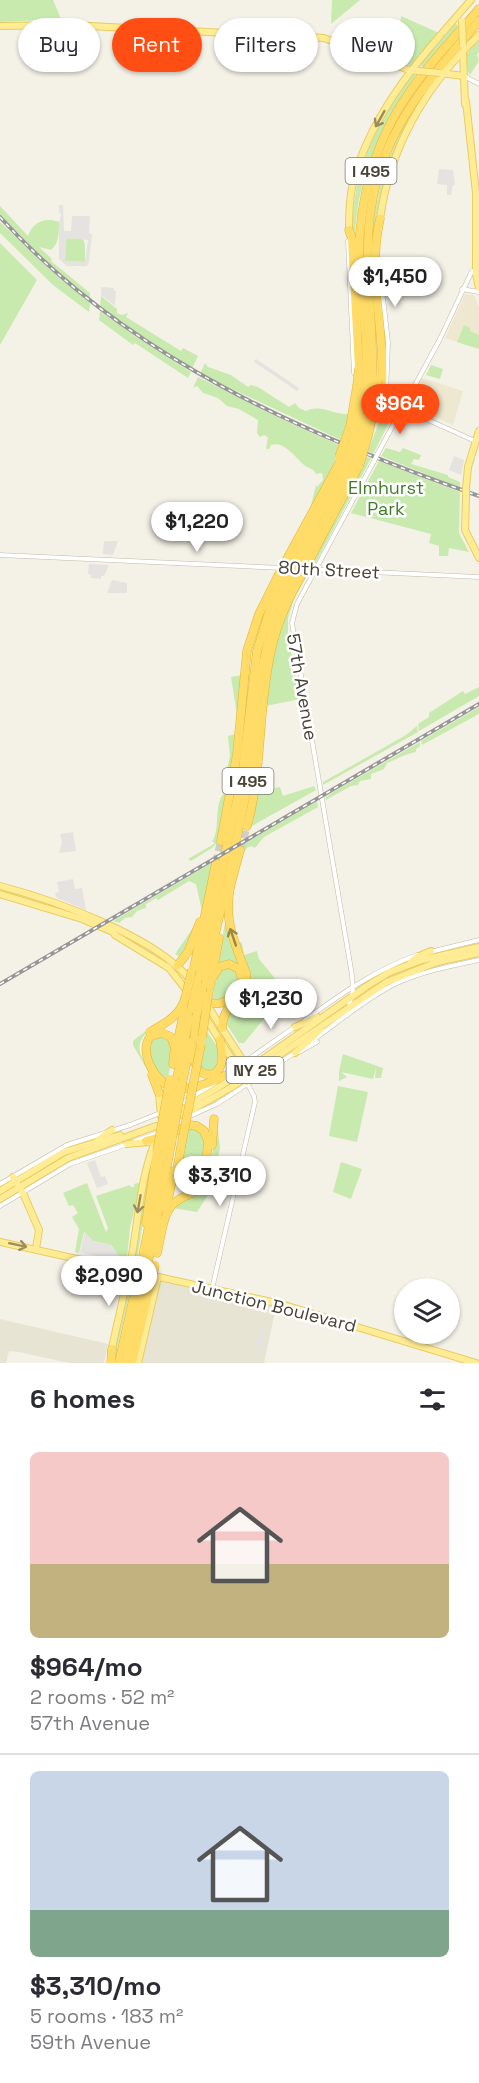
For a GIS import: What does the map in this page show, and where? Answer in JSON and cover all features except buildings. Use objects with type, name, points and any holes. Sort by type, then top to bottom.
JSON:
[{"type":"highway","name":"I 495","points":[[368,373],[359,249],[363,205],[370,173],[386,132],[409,93],[479,9]]},
{"type":"highway","name":"I 495","points":[[368,373],[377,341],[370,292],[368,243],[370,210],[377,178],[388,147],[420,90],[479,21]]},
{"type":"highway","points":[[347,461],[360,432],[371,394],[368,373],[382,352],[375,270],[376,236],[380,219]]},
{"type":"highway","points":[[221,841],[237,754],[246,656],[254,624],[265,602],[289,577],[298,560],[314,509],[347,461],[360,432],[371,394],[349,230]]},
{"type":"highway","name":"I 495","points":[[194,974],[240,788],[260,640],[270,609],[298,560],[347,461]]},
{"type":"highway","name":"I 495","points":[[176,1080],[196,1017],[248,782],[263,657],[289,577]]},
{"type":"highway","points":[[247,826],[254,792],[270,654],[282,615],[289,577]]},
{"type":"highway","points":[[250,706],[248,684],[252,648],[265,602]]},
{"type":"highway","points":[[157,1253],[180,1150],[230,886],[240,850]]},
{"type":"highway","points":[[173,1064],[216,863]]},
{"type":"highway","points":[[222,1028],[224,1012],[243,990],[247,980],[229,923],[227,909],[230,886]]},
{"type":"highway","points":[[175,968],[189,949],[209,896]]},
{"type":"highway","points":[[229,964],[239,969],[242,983],[229,1000],[218,1004],[208,998],[214,975],[219,967],[229,964]]},
{"type":"highway","name":"I 495","points":[[148,1263],[145,1249],[161,1148],[176,1080],[187,1003]]},
{"type":"highway","points":[[159,1093],[143,1054],[143,1042],[148,1033],[177,1015],[187,1003]]},
{"type":"highway","points":[[196,1017],[194,1056],[200,1072],[211,1075],[221,1068],[223,1058],[220,1040]]},
{"type":"highway","points":[[176,1080],[173,1064],[175,1047],[171,1037],[159,1033],[151,1036],[147,1041],[146,1052],[157,1077],[165,1085],[187,1088],[226,1075]]},
{"type":"highway","points":[[132,1363],[148,1263],[157,1253],[166,1216],[171,1206],[179,1199],[202,1188],[207,1181],[214,1119]]},
{"type":"highway","points":[[146,1141],[156,1130],[190,1125],[197,1126],[204,1131],[208,1141],[205,1175],[196,1187],[184,1186],[177,1179],[180,1150]]},
{"type":"highway","name":"I 495","points":[[126,1363],[148,1263],[161,1148]]},
{"type":"highway","name":"I 495","points":[[118,1363],[143,1287]]},
{"type":"highway","points":[[110,1363],[112,1349]]},
{"type":"main road","points":[[471,0],[462,0],[462,21],[466,101],[476,193],[476,274],[479,290]]},
{"type":"main road","points":[[415,70],[471,0]]},
{"type":"main road","points":[[0,26],[70,25],[330,40]]},
{"type":"main road","points":[[380,219],[389,176],[400,143],[418,107],[441,73],[463,48],[479,35]]},
{"type":"main road","points":[[415,70],[464,76]]},
{"type":"main road","points":[[349,230],[352,187],[364,151],[382,115],[414,72]]},
{"type":"main road","points":[[479,431],[468,467],[465,530],[479,558]]},
{"type":"main road","points":[[0,885],[28,893],[101,922],[165,955],[248,1083]]},
{"type":"main road","points":[[0,894],[93,923],[175,968],[208,998],[222,1028],[255,1078]]},
{"type":"main road","name":"NY 25","points":[[479,947],[390,972],[215,1091],[183,1116],[232,1087],[410,967],[479,953]]},
{"type":"main road","points":[[430,972],[410,967],[417,957],[431,951]]},
{"type":"main road","points":[[295,1027],[336,1007]]},
{"type":"main road","points":[[295,1053],[326,1023]]},
{"type":"main road","points":[[112,1349],[129,1270],[139,1205],[161,1148],[156,1130],[161,1112],[159,1093]]},
{"type":"main road","points":[[93,1143],[112,1130]]},
{"type":"main road","points":[[0,1199],[64,1152],[93,1143],[156,1130]]},
{"type":"main road","points":[[39,1176],[79,1153],[156,1130]]},
{"type":"main road","points":[[127,1144],[146,1141],[161,1148]]},
{"type":"main road","points":[[0,1191],[55,1169],[61,1169]]},
{"type":"main road","points":[[18,1185],[39,1230],[36,1249]]},
{"type":"main road","name":"Junction Boulevard","points":[[0,1242],[302,1310],[476,1363]]},
{"type":"main road","points":[[138,1363],[158,1277]]},
{"type":"street","points":[[464,76],[479,84]]},
{"type":"street","points":[[371,394],[388,352],[379,262],[380,219]]},
{"type":"street","name":"57th Avenue","points":[[347,1015],[353,986],[292,630],[295,608],[440,339],[472,270]]},
{"type":"street","points":[[462,289],[479,290]]},
{"type":"street","points":[[368,373],[371,394]]},
{"type":"street","points":[[371,394],[476,442]]},
{"type":"street","name":"80th Street","points":[[0,555],[479,577]]},
{"type":"street","points":[[0,1206],[18,1185],[67,1145],[161,1112],[200,1093],[245,1065],[353,986],[391,965],[431,951],[479,940]]},
{"type":"street","points":[[190,1116],[217,1104],[394,985],[430,972],[479,960]]},
{"type":"street","points":[[295,1053],[317,1042]]},
{"type":"street","points":[[212,1289],[255,1102],[248,1083]]},
{"type":"street","points":[[214,1119],[217,1104]]},
{"type":"street","points":[[0,1184],[18,1185],[81,1159],[127,1144],[156,1130]]},
{"type":"shaded area","points":[[439,169],[453,170],[455,185],[453,185],[451,195],[447,195],[447,185],[437,184]]},
{"type":"shaded area","points":[[59,205],[63,205],[64,231],[71,231],[72,216],[90,216],[89,233],[92,234],[87,266],[67,266],[59,259],[61,213],[59,213]],"holes":[[[68,238],[88,240],[85,262],[65,261]]]},
{"type":"shaded area","points":[[101,287],[114,288],[116,291],[115,306],[101,295]]},
{"type":"shaded area","points":[[465,294],[474,295],[479,308],[479,349],[445,338]]},
{"type":"shaded area","points":[[256,359],[299,388],[297,391],[254,362]]},
{"type":"shaded area","points":[[422,378],[463,391],[453,425],[409,405]]},
{"type":"shaded area","points":[[454,456],[464,460],[461,475],[449,470]]},
{"type":"shaded area","points":[[104,541],[118,541],[113,555],[103,554]]},
{"type":"shaded area","points":[[89,564],[109,565],[101,579],[91,578],[88,574]]},
{"type":"shaded area","points":[[112,580],[127,583],[127,593],[107,593]]},
{"type":"shaded area","points":[[73,832],[76,851],[59,853],[62,843],[60,834]]},
{"type":"shaded area","points":[[73,879],[75,889],[82,888],[86,910],[57,898],[55,893],[59,892],[57,882]]},
{"type":"shaded area","points":[[95,1160],[101,1177],[105,1176],[108,1184],[97,1188],[87,1163]]},
{"type":"shaded area","points":[[85,1232],[93,1241],[110,1245],[123,1262],[80,1252]]},
{"type":"shaded area","points":[[159,1281],[276,1307],[264,1363],[140,1363]]},
{"type":"shaded area","points":[[0,1319],[108,1344],[104,1363],[69,1363],[9,1351],[6,1363],[0,1363]]},
{"type":"shaded area","points":[[265,1327],[260,1353],[255,1344],[259,1339],[258,1332]]},
{"type":"green space","points":[[0,0],[53,0],[61,18],[18,18],[18,21],[0,22]]},
{"type":"green space","points":[[332,0],[360,0],[338,18],[331,18]]},
{"type":"green space","points":[[415,22],[439,33],[415,61]]},
{"type":"green space","points":[[455,24],[458,28],[424,67],[421,66],[420,65]]},
{"type":"green space","points":[[479,39],[477,55],[479,61],[470,75],[467,70],[467,53]]},
{"type":"green space","points":[[412,75],[416,75],[374,149],[361,189],[355,232],[353,231],[354,209],[357,188],[369,148],[388,110]]},
{"type":"green space","points":[[419,101],[389,168],[372,239],[377,202],[386,167]]},
{"type":"green space","points":[[0,206],[28,236],[33,227],[40,222],[49,220],[59,222],[58,238],[54,247],[51,250],[39,247],[52,259],[51,261],[90,293],[90,300],[0,216]]},
{"type":"green space","points":[[0,222],[49,269],[90,303],[89,312],[53,285],[0,233]]},
{"type":"green space","points":[[66,238],[83,239],[85,262],[65,261]]},
{"type":"green space","points":[[0,243],[37,280],[0,345]]},
{"type":"green space","points":[[101,296],[117,309],[117,313],[122,315],[128,313],[126,317],[181,351],[183,348],[198,356],[192,369],[145,340],[100,308]]},
{"type":"green space","points":[[100,311],[191,372],[188,378],[135,343],[133,345],[99,320]]},
{"type":"green space","points":[[464,325],[479,335],[479,349],[457,342]]},
{"type":"green space","points":[[205,363],[208,367],[231,375],[248,387],[251,385],[258,387],[289,407],[295,403],[306,411],[324,409],[340,414],[351,413],[343,441],[200,374]]},
{"type":"green space","points":[[431,365],[443,369],[440,379],[426,375]]},
{"type":"green space","points":[[198,377],[341,446],[309,514],[316,485],[317,487],[323,480],[322,473],[316,474],[280,445],[271,445],[269,449],[266,449],[268,437],[264,435],[260,437],[257,433],[258,420],[239,409],[227,406],[218,398],[203,393],[197,386],[193,388]]},
{"type":"green space","points":[[383,400],[396,409],[373,454],[368,451],[378,425]]},
{"type":"green space","points":[[386,448],[400,452],[403,448],[421,455],[419,460],[414,459],[411,464],[448,475],[460,482],[460,488],[381,456]]},
{"type":"green space","points":[[366,457],[371,458],[315,564],[311,563]]},
{"type":"green space","name":"Elmhurst Park","points":[[379,461],[460,492],[459,533],[469,552],[449,548],[448,556],[439,556],[439,546],[429,543],[431,534],[351,513]]},
{"type":"green space","points":[[305,574],[307,575],[294,599],[288,618],[288,636],[300,699],[266,706],[277,639],[289,605]]},
{"type":"green space","points":[[242,675],[238,721],[231,677]]},
{"type":"green space","points":[[479,687],[479,696],[419,731],[418,724],[429,717],[429,713],[463,691],[465,694]]},
{"type":"green space","points":[[479,707],[477,715],[422,745],[421,741]]},
{"type":"green space","points":[[417,726],[418,732],[323,785],[323,782],[406,735]]},
{"type":"green space","points":[[236,734],[229,785],[228,736]]},
{"type":"green space","points":[[420,742],[416,752],[387,763],[384,769],[371,774],[371,779],[360,781],[358,785],[351,786],[326,800],[326,797],[333,792]]},
{"type":"green space","points":[[260,763],[265,790],[280,787],[283,796],[314,786],[316,790],[250,827]]},
{"type":"green space","points":[[223,794],[227,795],[219,840],[212,848],[191,861],[188,859],[214,844],[212,842],[216,831],[218,806]]},
{"type":"green space","points":[[317,801],[318,807],[264,837],[255,848],[251,846],[247,848],[243,854],[243,851],[237,848]]},
{"type":"green space","points":[[222,857],[202,911],[196,884],[189,881],[158,900],[156,898],[146,904],[146,908],[137,911],[132,917],[125,918],[119,923],[113,921]]},
{"type":"green space","points":[[229,901],[237,940],[242,943],[244,955],[257,951],[259,959],[286,992],[244,1043],[239,1043],[225,1019],[245,990]]},
{"type":"green space","points":[[226,918],[243,968],[230,962],[217,966]]},
{"type":"green space","points":[[197,922],[189,946],[180,957],[175,954]]},
{"type":"green space","points":[[224,967],[234,967],[238,978],[237,985],[225,1000],[212,1001],[216,978]]},
{"type":"green space","points":[[181,994],[184,996],[175,1014],[150,1030],[142,1039],[140,1052],[149,1073],[133,1041],[169,1017],[175,1011]]},
{"type":"green space","points":[[200,1022],[217,1046],[221,1057],[215,1072],[200,1069],[197,1039]]},
{"type":"green space","points":[[156,1036],[168,1037],[173,1051],[167,1084],[154,1066],[148,1051],[148,1045]]},
{"type":"green space","points":[[343,1054],[383,1068],[381,1078],[375,1078],[376,1068],[373,1079],[341,1072],[347,1077],[339,1081]]},
{"type":"green space","points":[[338,1086],[368,1092],[357,1142],[329,1136]]},
{"type":"green space","points":[[216,1124],[220,1148],[210,1195],[197,1212],[173,1208],[201,1191],[209,1182]]},
{"type":"green space","points":[[191,1127],[204,1134],[205,1172],[199,1183],[188,1184],[180,1176],[186,1129]]},
{"type":"green space","points":[[341,1162],[362,1169],[351,1199],[333,1192]]},
{"type":"green space","points":[[150,1170],[137,1260],[135,1258],[141,1209]]},
{"type":"green space","points":[[141,1182],[130,1228],[127,1258],[123,1262],[111,1245],[93,1241],[84,1232],[79,1253],[75,1252],[79,1229],[72,1217],[78,1213],[73,1205],[69,1206],[63,1193],[87,1183],[106,1232],[108,1228],[96,1196],[130,1185],[134,1187],[134,1184]]},
{"type":"green space","points":[[130,1282],[132,1282],[114,1363],[114,1350]]},
{"type":"tunnel","points":[[240,850],[247,826]]},
{"type":"tunnel","points":[[216,863],[221,841]]},
{"type":"railway","points":[[0,217],[50,267],[104,311],[161,351],[284,418],[348,446],[479,496]]},
{"type":"railway","points":[[0,984],[479,704]]}]
